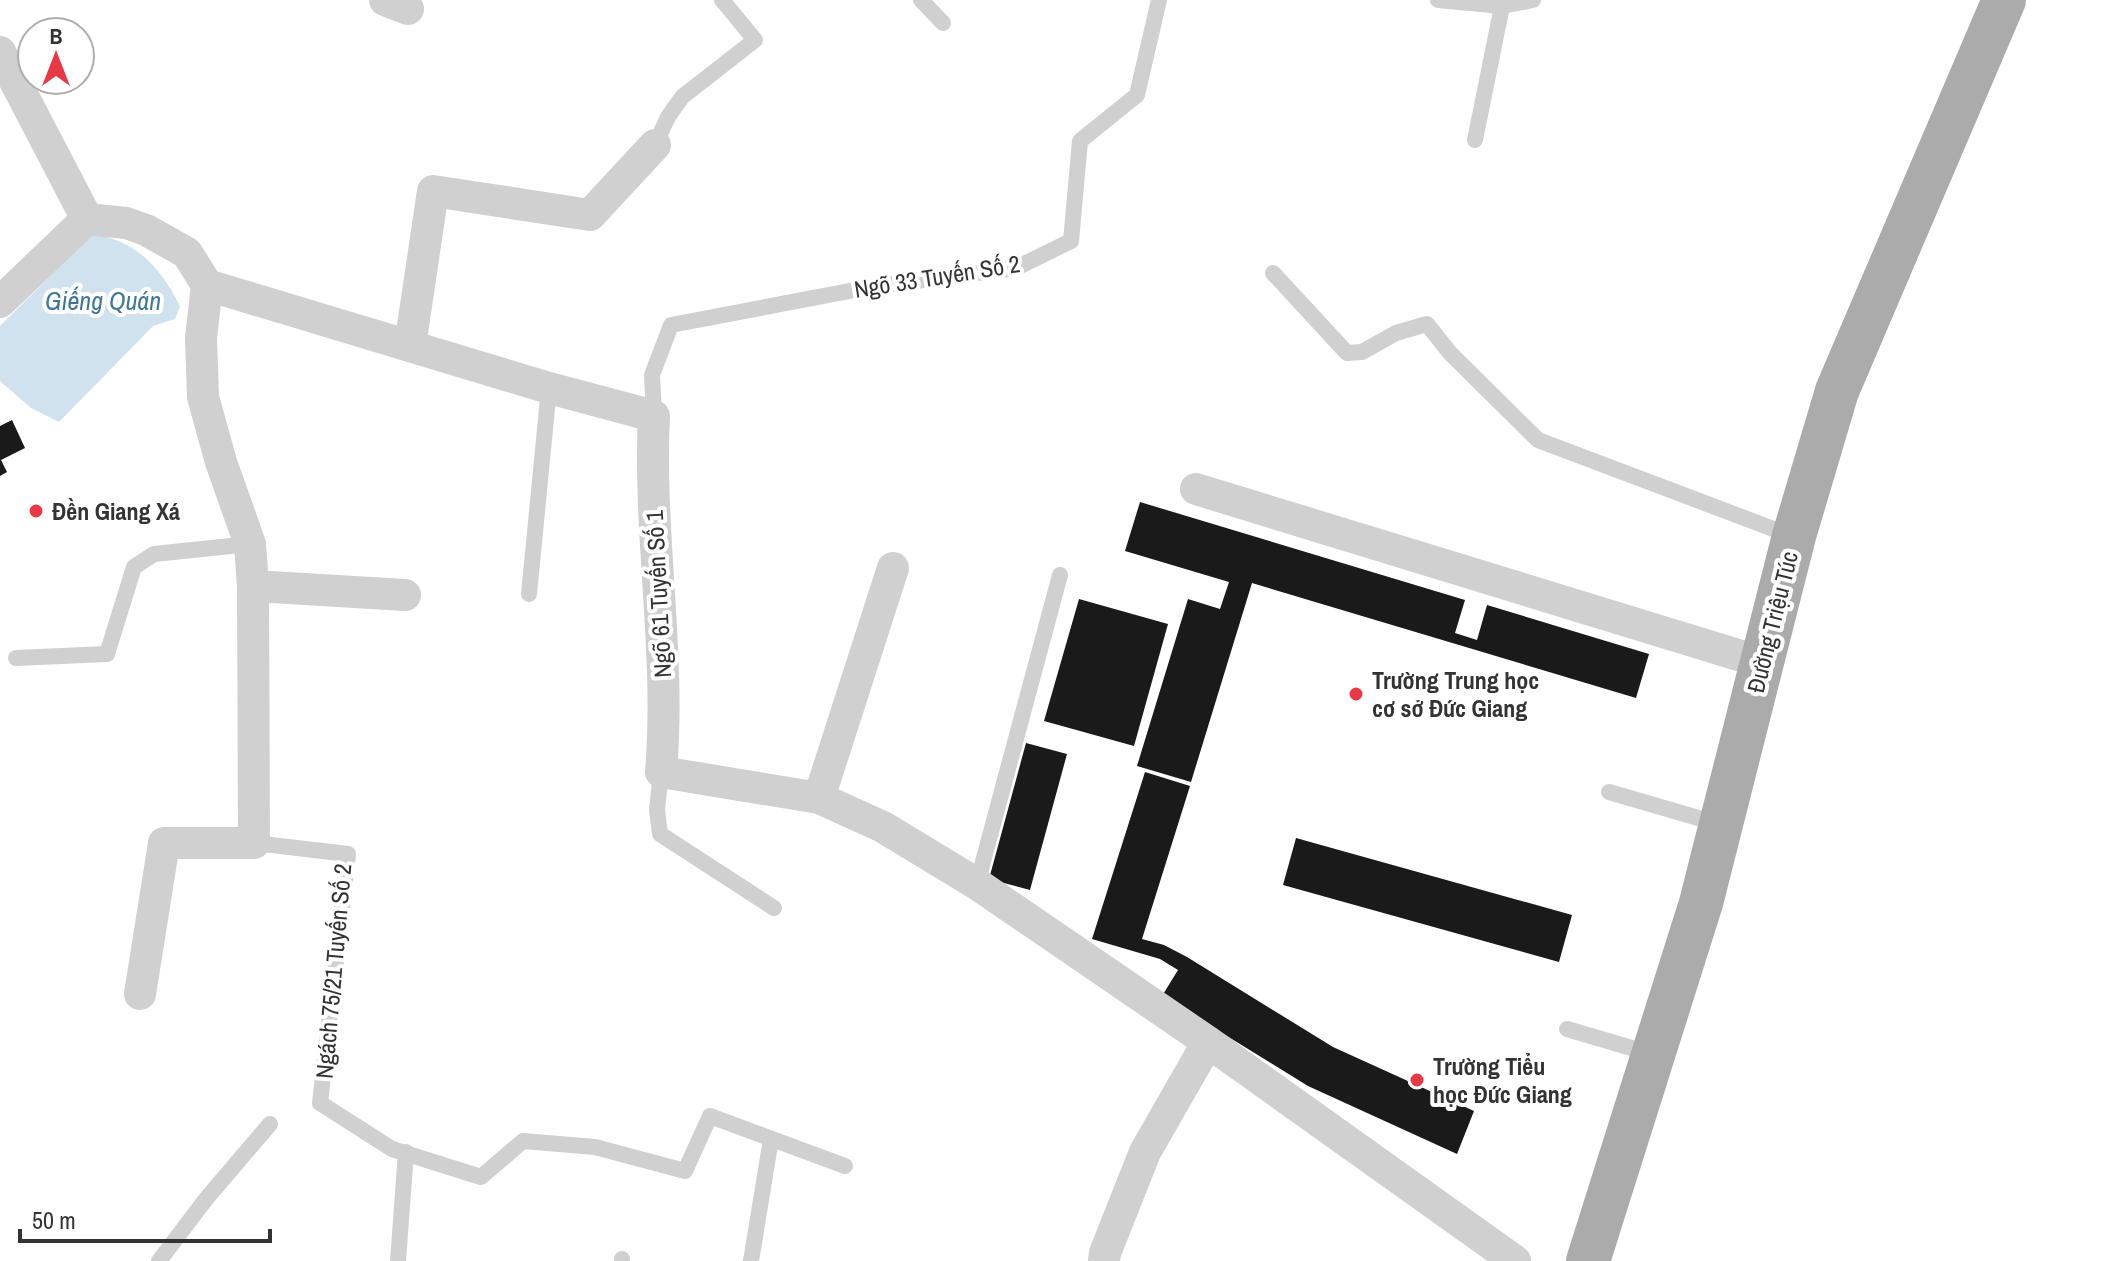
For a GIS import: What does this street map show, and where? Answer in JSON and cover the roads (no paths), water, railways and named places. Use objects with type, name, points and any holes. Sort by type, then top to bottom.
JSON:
[{"type":"main road","name":"Đường Triệu Túc","points":[[1588,1261],[1701,903],[1794,536],[1837,391],[2004,0]]},
{"type":"street","points":[[0,52],[87,219]]},
{"type":"street","points":[[410,346],[433,191],[590,215],[655,145]]},
{"type":"street","points":[[0,302],[87,219],[126,223],[146,230],[187,253],[207,285],[201,338],[203,397],[221,462],[250,544],[253,586],[254,843],[164,843],[140,994]]},
{"type":"street","points":[[207,285],[549,388],[654,416]]},
{"type":"street","name":"Ngõ 61 Tuyến Số 1","points":[[654,416],[651,470],[660,617],[664,739],[661,772]]},
{"type":"street","points":[[1196,489],[1761,662]]},
{"type":"street","points":[[819,798],[893,568]]},
{"type":"street","points":[[253,586],[405,595]]},
{"type":"street","points":[[661,772],[819,798],[883,827],[977,884],[1208,1042],[1515,1261]]},
{"type":"street","points":[[1104,1261],[1145,1152],[1208,1042]]},
{"type":"lane","points":[[655,145],[682,97],[755,40],[722,0]]},
{"type":"lane","points":[[921,0],[943,23]]},
{"type":"lane","name":"Ngõ 33 Tuyến Số 2","points":[[654,416],[652,375],[671,325],[876,286],[1016,268],[1071,241],[1080,141],[1137,95],[1159,0]]},
{"type":"lane","points":[[1438,0],[1502,6],[1533,0]]},
{"type":"lane","points":[[1475,140],[1502,6]]},
{"type":"lane","points":[[1273,273],[1347,353],[1362,352],[1396,333],[1427,324],[1450,353],[1538,440],[1794,536]]},
{"type":"lane","points":[[529,594],[549,388]]},
{"type":"lane","points":[[16,658],[107,654],[134,567],[154,554],[250,544]]},
{"type":"lane","points":[[977,884],[1060,575]]},
{"type":"lane","points":[[661,772],[657,810],[660,834],[774,908]]},
{"type":"lane","points":[[1609,792],[1721,824]]},
{"type":"lane","name":"Ngách 75/21 Tuyến Số 2","points":[[254,843],[348,854],[320,1103],[392,1149],[481,1177],[523,1141],[595,1147],[685,1171],[710,1116],[845,1166]]},
{"type":"lane","points":[[1567,1029],[1653,1055]]},
{"type":"lane","points":[[159,1261],[206,1199],[270,1124]]},
{"type":"lane","points":[[751,1261],[771,1139]]},
{"type":"lane","points":[[398,1261],[406,1152]]},
{"type":"water","name":"Giếng Quán","points":[[93,234],[122,243],[146,258],[164,279],[180,306],[175,319],[153,326],[59,422],[31,408],[0,381],[0,326]]},
{"type":"place","name":"Đền Giang Xá","points":[[36,511]]},
{"type":"place","name":"Trường Trung học cơ sở Đức Giang","points":[[1356,694]]},
{"type":"place","name":"Trường Tiểu học Đức Giang","points":[[1417,1080]]}]
